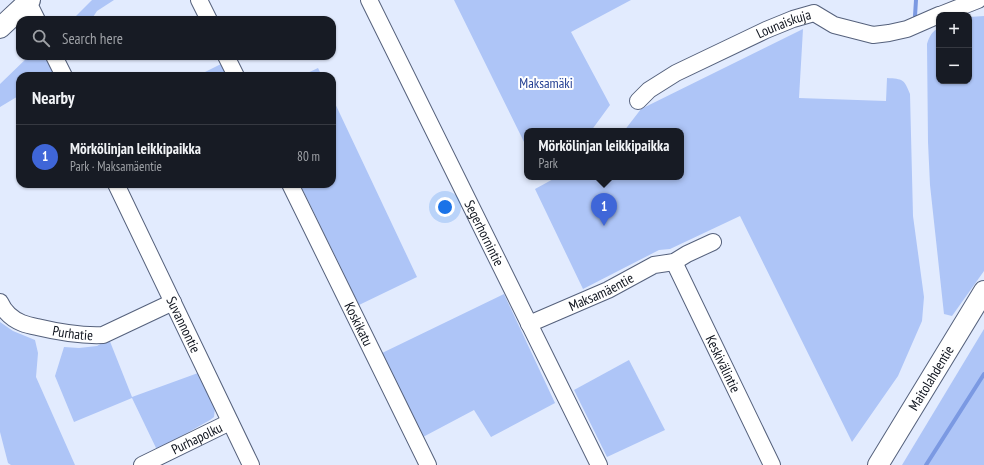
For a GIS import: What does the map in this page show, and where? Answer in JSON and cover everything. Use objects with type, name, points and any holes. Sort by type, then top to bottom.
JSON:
[{"type":"street","name":"Segerhornintie","points":[[369,0],[599,465]]},
{"type":"street","name":"Lounaiskuja","points":[[947,12],[978,0]]},
{"type":"street","points":[[0,28],[29,1],[35,16]]},
{"type":"street","points":[[204,2],[208,16]]},
{"type":"street","name":"Lounaiskuja","points":[[638,101],[649,90],[676,73],[766,30],[793,19],[815,6],[834,25],[873,35],[907,29],[936,16]]},
{"type":"street","points":[[56,60],[62,72]]},
{"type":"street","points":[[228,60],[234,72]]},
{"type":"street","name":"Suvannontie","points":[[118,188],[251,465]]},
{"type":"street","name":"Koskikatu","points":[[292,188],[428,465]]},
{"type":"street","points":[[674,262],[713,242]]},
{"type":"street","name":"Maksamäentie","points":[[529,324],[608,290],[654,265],[674,262]]},
{"type":"street","name":"Keskivälintie","points":[[674,262],[772,465]]},
{"type":"street","name":"Maitolahdentie","points":[[878,465],[984,291]]},
{"type":"street","name":"Purhatie","points":[[0,302],[10,316],[22,323],[52,331],[103,335],[173,302]]},
{"type":"street","name":"Purhapolku","points":[[142,465],[230,422]]},
{"type":"green space","points":[[92,0],[114,0],[97,11],[94,16],[76,16]]},
{"type":"green space","name":"Maksamäki","points":[[454,0],[631,0],[571,32],[610,105],[593,128],[524,128],[524,142]]},
{"type":"green space","points":[[984,16],[984,271],[952,316],[944,314],[930,185],[927,44],[931,34],[936,30],[936,84],[972,84],[972,17]]},
{"type":"green space","points":[[803,29],[799,98],[886,101],[887,78],[900,80],[906,85],[910,94],[913,216],[924,297],[922,321],[898,376],[852,442],[740,216],[670,249],[659,250],[583,289],[535,189],[552,180],[684,180],[684,128],[626,128],[641,109]]},
{"type":"green space","points":[[25,60],[47,60],[53,72],[16,72],[16,97],[0,107],[0,84]]},
{"type":"green space","points":[[221,64],[225,72],[205,72]]},
{"type":"green space","points":[[318,68],[320,72],[310,72]]},
{"type":"green space","points":[[336,105],[417,277],[359,305],[302,188],[336,188]]},
{"type":"green space","points":[[504,294],[555,403],[491,437],[474,410],[423,437],[380,354]]},
{"type":"green space","points":[[0,322],[13,331],[35,340],[38,353],[36,377],[75,465],[11,465],[8,463],[0,432]]},
{"type":"green space","points":[[984,329],[984,465],[902,465]]},
{"type":"green space","points":[[109,339],[132,397],[198,373],[215,408],[214,417],[157,450],[132,398],[74,422],[55,376],[64,347],[79,348],[97,346]]},
{"type":"green space","points":[[629,360],[665,430],[607,457],[574,390]]},
{"type":"waterway","points":[[915,16],[916,0]]},
{"type":"waterway","points":[[926,465],[984,374]]},
{"type":"place","name":"Mörkölinjan leikkipaikka","points":[[604,226]]}]
